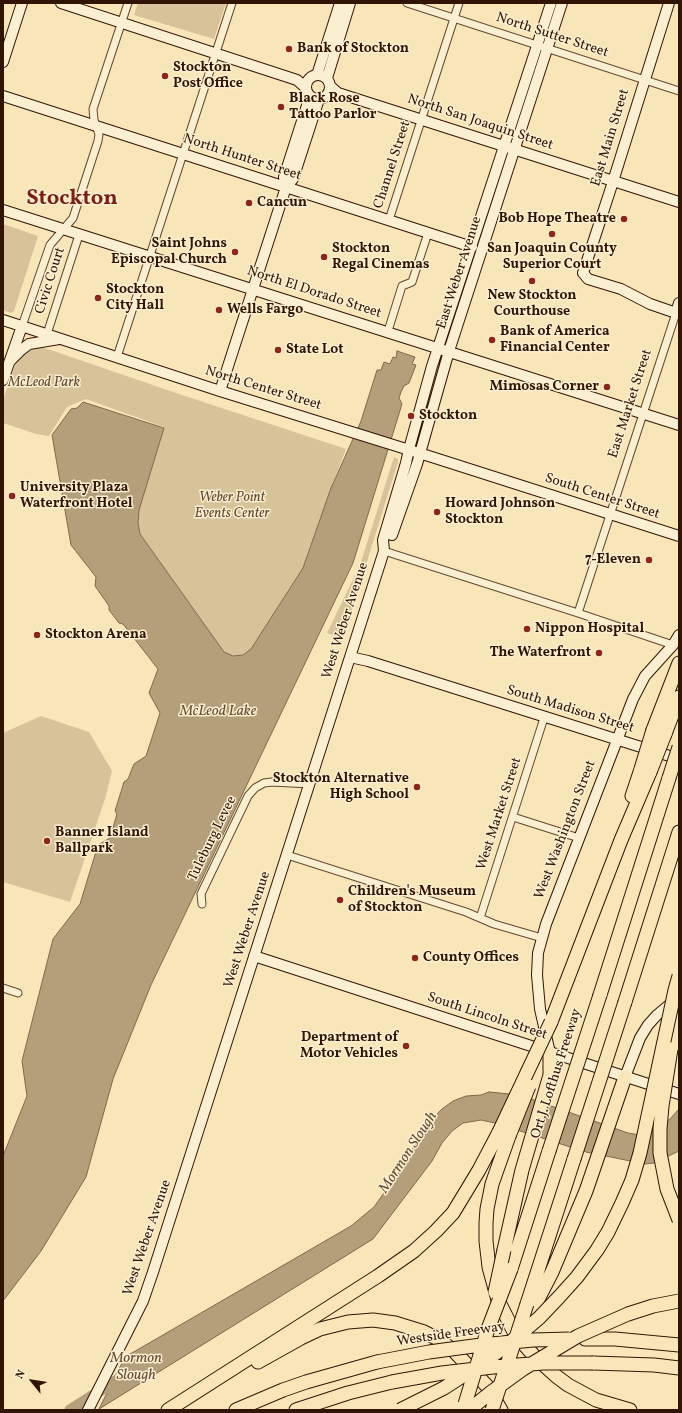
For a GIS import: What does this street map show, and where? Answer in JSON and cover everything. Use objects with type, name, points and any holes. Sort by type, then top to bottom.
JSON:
[{"type":"highway","points":[[168,1410],[378,1276],[414,1251],[453,1213],[504,1134],[537,1065],[551,1022],[621,840],[659,732],[679,663]]},
{"type":"highway","points":[[659,732],[679,697]]},
{"type":"highway","name":"Ort J. Lofthus Freeway","points":[[466,1408],[488,1329],[511,1269],[679,747]]},
{"type":"highway","points":[[492,1410],[509,1358],[529,1308],[574,1159],[679,832]]},
{"type":"highway","points":[[400,1410],[444,1388],[506,1346],[539,1318],[559,1297],[577,1277],[599,1246],[622,1204],[632,1180],[640,1153],[679,976]]},
{"type":"highway","points":[[679,1005],[665,1084],[660,1141],[664,1177],[671,1201],[679,1220]]},
{"type":"highway","points":[[488,1329],[491,1306],[522,1170],[550,1075],[550,1053]]},
{"type":"highway","points":[[529,1308],[552,1272],[574,1220],[598,1157],[625,1077]]},
{"type":"highway","points":[[504,1134],[492,1184],[486,1223],[486,1241],[489,1267],[498,1300],[510,1324],[522,1342],[535,1357],[556,1376],[568,1385],[596,1400],[630,1410]]},
{"type":"highway","points":[[466,1408],[523,1369],[578,1336],[635,1311],[679,1301]]},
{"type":"highway","points":[[176,1410],[301,1338],[320,1330],[348,1322],[373,1320],[408,1326],[440,1340],[455,1352],[487,1386],[501,1410]]},
{"type":"highway","name":"Westside Freeway","points":[[236,1410],[306,1382],[377,1362],[429,1352],[533,1340],[585,1338],[615,1339],[679,1345]]},
{"type":"highway","points":[[296,1410],[348,1393],[392,1382],[442,1373],[493,1367],[543,1363],[592,1362],[654,1365],[679,1368]]},
{"type":"street","points":[[3,62],[22,3]]},
{"type":"street","name":"North San Joaquin Street","points":[[61,3],[320,88],[422,119],[679,202]]},
{"type":"street","points":[[3,380],[50,245],[73,218],[98,141],[99,134],[95,126],[93,109],[128,3]]},
{"type":"street","points":[[117,358],[232,3]]},
{"type":"street","points":[[333,58],[330,51],[332,27],[340,3]]},
{"type":"street","points":[[320,88],[333,58],[350,3]]},
{"type":"street","name":"North Sutter Street","points":[[407,3],[679,91]]},
{"type":"street","name":"Channel Street","points":[[389,220],[459,3]]},
{"type":"street","name":"East Weber Avenue","points":[[409,450],[438,348],[551,3]]},
{"type":"street","name":"East Weber Avenue","points":[[384,551],[389,543],[420,453],[449,352],[562,3]]},
{"type":"street","name":"East Main Street","points":[[669,3],[613,181],[582,273],[588,279],[621,290],[650,304],[678,310]]},
{"type":"street","points":[[220,391],[286,187],[293,180],[320,88],[331,40]]},
{"type":"street","name":"North Hunter Street","points":[[3,96],[472,247]]},
{"type":"street","name":"North El Dorado Street","points":[[3,210],[388,331],[449,352],[679,425]]},
{"type":"street","points":[[388,331],[402,286],[412,282],[428,232]]},
{"type":"street","name":"Civic Court","points":[[47,334],[79,235]]},
{"type":"street","name":"East Market Street","points":[[611,514],[678,310]]},
{"type":"street","name":"North Center Street","points":[[3,320],[220,391],[516,484]]},
{"type":"street","points":[[10,361],[29,344],[62,339]]},
{"type":"street","name":"West Weber Avenue","points":[[88,1410],[143,1301],[384,551],[383,540],[409,450]]},
{"type":"street","name":"South Center Street","points":[[516,484],[679,536]]},
{"type":"street","points":[[578,613],[611,514]]},
{"type":"street","points":[[384,551],[673,645]]},
{"type":"street","name":"West Washington Street","points":[[550,1053],[540,1009],[537,975],[538,953],[549,913],[638,688],[645,676],[673,645],[679,635]]},
{"type":"street","name":"South Madison Street","points":[[350,657],[368,661],[544,718],[679,759]]},
{"type":"street","name":"West Market Street","points":[[480,918],[544,718]]},
{"type":"street","name":"Tuleburg Levee","points":[[202,904],[201,894],[248,796],[255,788],[264,783],[272,782],[310,784]]},
{"type":"street","points":[[513,817],[579,838]]},
{"type":"street","points":[[287,855],[388,886],[494,924],[542,938]]},
{"type":"street","name":"South Lincoln Street","points":[[254,956],[679,1094]]},
{"type":"street","points":[[3,988],[18,993]]},
{"type":"street","points":[[625,1077],[640,1038],[648,1026],[657,1015],[679,997]]},
{"type":"green space","points":[[138,3],[226,3],[214,39],[134,15]]},
{"type":"green space","points":[[3,224],[38,236],[14,311],[11,313],[3,310]]},
{"type":"green space","name":"Weber Point Events Center","points":[[36,345],[346,449],[303,568],[247,653],[238,656],[229,655],[224,652],[140,534],[138,523],[139,510],[164,427],[86,399],[67,407],[49,436],[36,434],[3,423],[3,400],[17,360],[26,350]]},
{"type":"green space","points":[[394,457],[398,459],[398,462],[343,638],[327,633],[360,565]]},
{"type":"green space","name":"Banner Island Ballpark","points":[[41,716],[89,732],[112,771],[105,799],[70,902],[3,882],[3,733]]},
{"type":"water","name":"McLeod Lake","points":[[397,351],[415,357],[412,364],[416,365],[409,383],[404,386],[399,398],[402,404],[353,563],[151,985],[113,1079],[86,1177],[41,1251],[3,1301],[3,1156],[27,1096],[22,1061],[53,939],[80,904],[98,845],[110,838],[117,814],[115,811],[124,782],[128,779],[134,764],[146,756],[160,713],[149,693],[158,669],[123,624],[119,623],[109,610],[109,606],[95,586],[96,577],[71,545],[52,435],[71,409],[77,408],[83,402],[164,428],[139,510],[138,523],[140,534],[224,652],[233,656],[243,655],[251,649],[303,568],[331,488],[361,421],[377,370],[381,370],[384,362],[390,364],[393,357],[396,358]]},
{"type":"water","name":"Mormon Slough","points":[[489,1092],[520,1095],[628,1133],[640,1135],[655,1131],[670,1119],[679,1109],[679,1151],[654,1163],[645,1164],[586,1152],[495,1123],[481,1120],[463,1123],[452,1131],[442,1143],[432,1161],[373,1239],[99,1409],[125,1357],[351,1226],[374,1207],[403,1166],[421,1134],[432,1119],[442,1109],[453,1101],[466,1096],[481,1095]]},
{"type":"waterway","name":"Mormon Slough","points":[[70,1410],[125,1375]]},
{"type":"place","name":"Bank of Stockton","points":[[289,49]]},
{"type":"place","name":"Stockton Post Office","points":[[165,76]]},
{"type":"place","name":"Black Rose Tattoo Parlor","points":[[281,107]]},
{"type":"place","name":"Cancun","points":[[249,203]]},
{"type":"place","name":"Bob Hope Theatre","points":[[624,219]]},
{"type":"place","name":"San Joaquin County Superior Court","points":[[552,234]]},
{"type":"place","name":"Saint Johns Episcopal Church","points":[[235,252]]},
{"type":"place","name":"Stockton Regal Cinemas","points":[[324,257]]},
{"type":"place","name":"New Stockton Courthouse","points":[[532,281]]},
{"type":"place","name":"Stockton City Hall","points":[[98,298]]},
{"type":"place","name":"Wells Fargo","points":[[219,310]]},
{"type":"place","name":"Bank of America Financial Center","points":[[492,340]]},
{"type":"place","name":"State Lot","points":[[278,350]]},
{"type":"place","name":"Mimosas Corner","points":[[607,387]]},
{"type":"place","name":"Stockton","points":[[411,416]]},
{"type":"place","name":"University Plaza Waterfront Hotel","points":[[12,496]]},
{"type":"place","name":"Howard Johnson Stockton","points":[[437,512]]},
{"type":"place","name":"7-Eleven","points":[[649,560]]},
{"type":"place","name":"Nippon Hospital","points":[[527,629]]},
{"type":"place","name":"Stockton Arena","points":[[37,635]]},
{"type":"place","name":"The Waterfront","points":[[599,653]]},
{"type":"place","name":"Stockton Alternative High School","points":[[417,787]]},
{"type":"place","name":"Banner Island Ballpark","points":[[47,841]]},
{"type":"place","name":"Children's Museum of Stockton","points":[[340,900]]},
{"type":"place","name":"County Offices","points":[[415,958]]},
{"type":"place","name":"Department of Motor Vehicles","points":[[406,1046]]},
{"type":"district","name":"Stockton","points":[[72,200]]},
{"type":"park label","name":"McLeod Park","points":[[44,383]]}]
